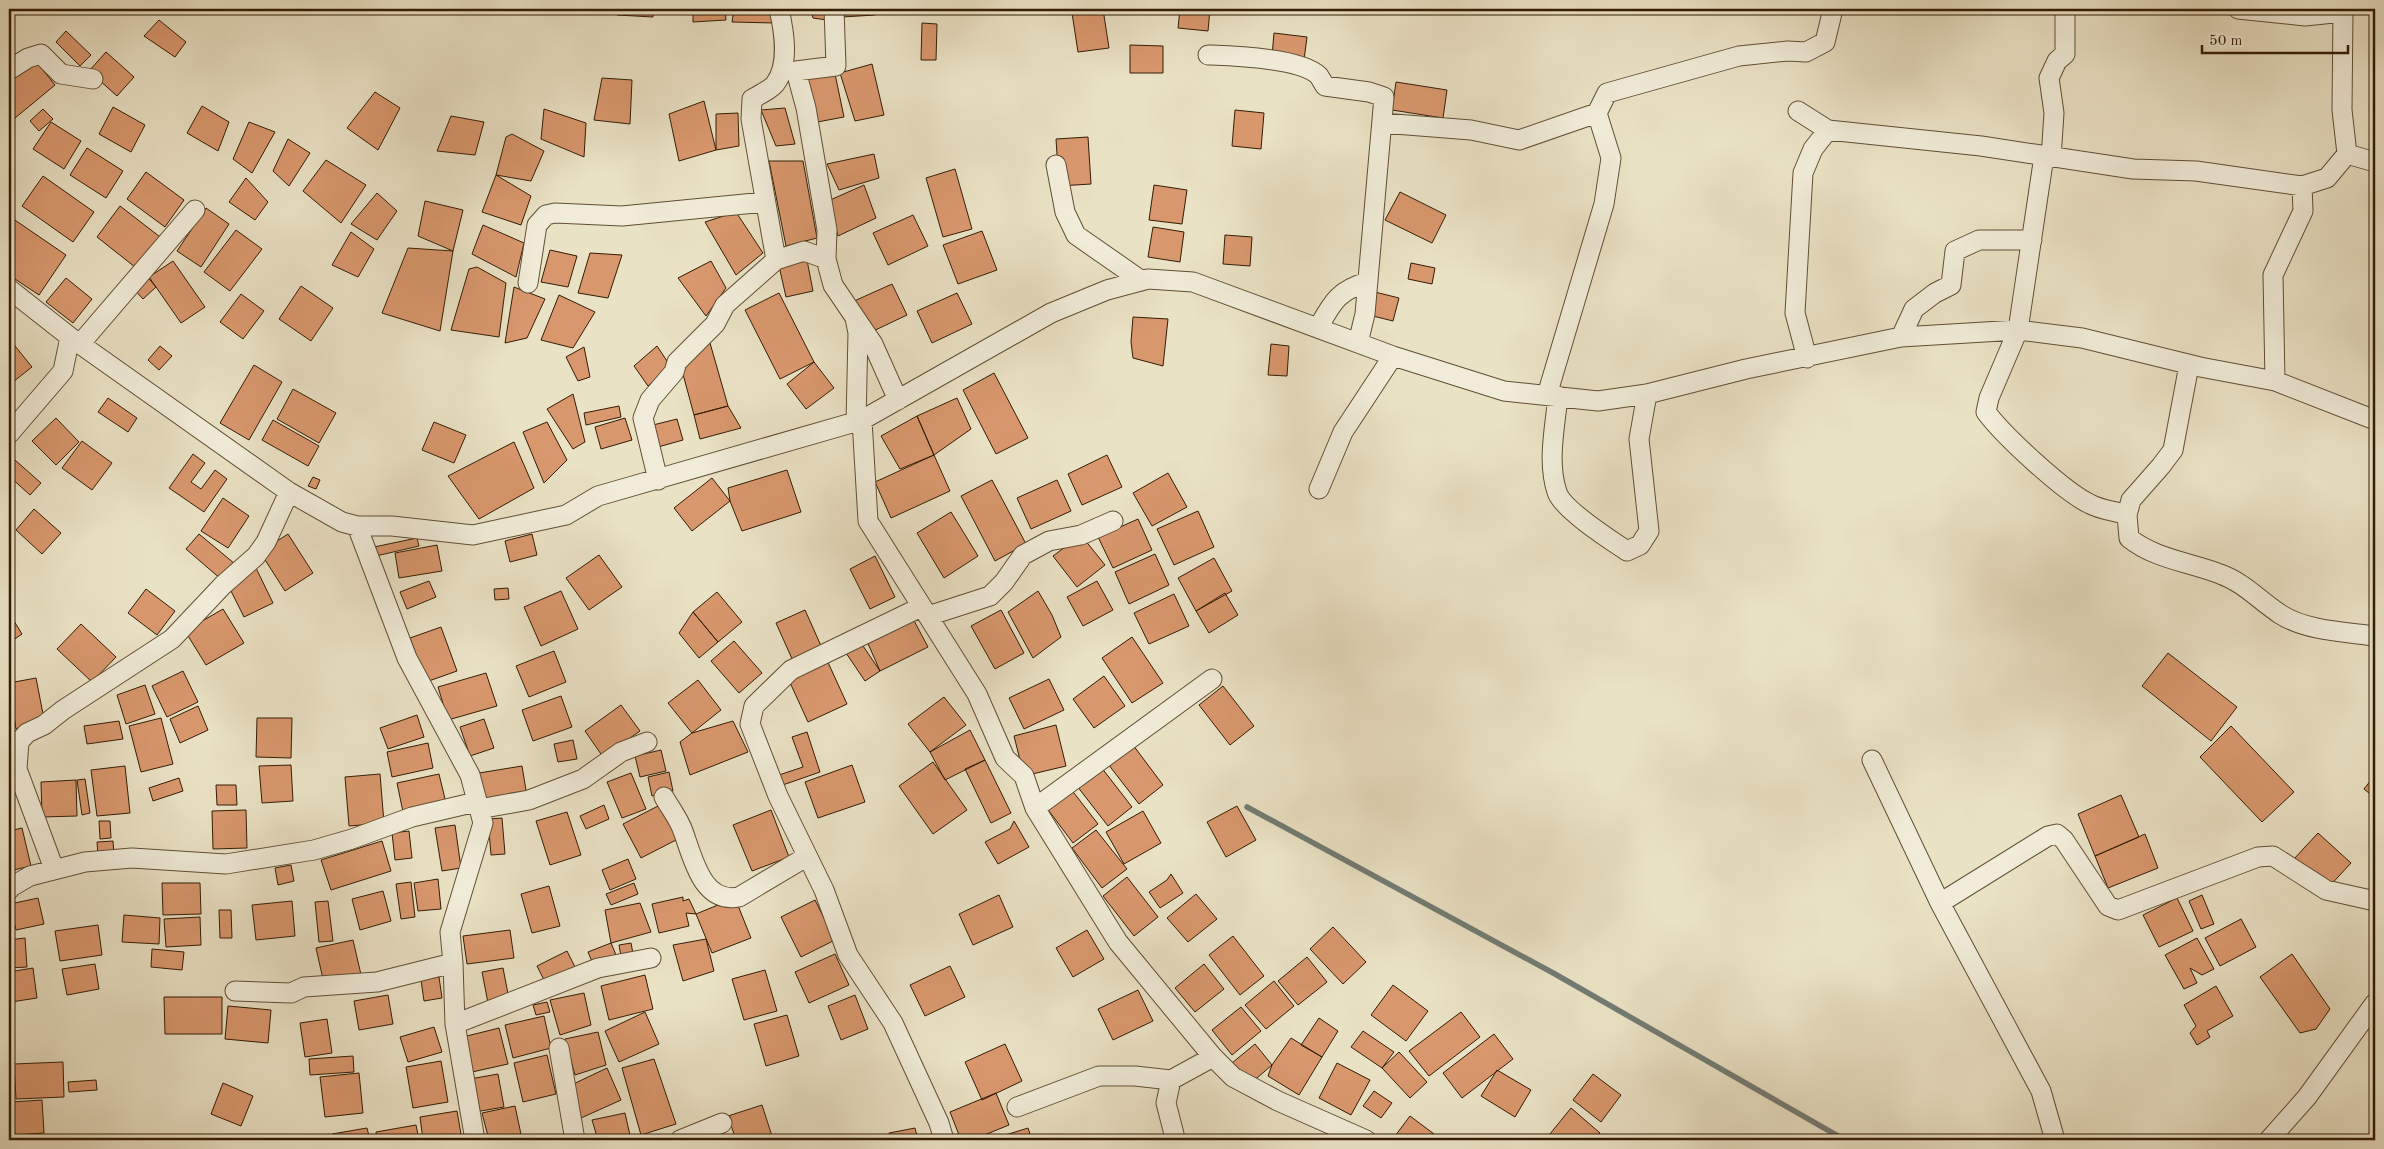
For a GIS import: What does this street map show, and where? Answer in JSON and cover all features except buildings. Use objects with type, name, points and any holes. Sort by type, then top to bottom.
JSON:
[{"type":"street","points":[[776,260],[750,119],[752,99],[774,85],[782,71],[785,36],[779,9]]},
{"type":"street","points":[[834,9],[836,66],[796,70],[806,108],[826,230],[826,259],[833,285],[873,344],[898,400]]},
{"type":"street","points":[[1647,394],[1639,439],[1649,531],[1640,545],[1628,551],[1591,528],[1557,494],[1552,460],[1552,395],[1604,204],[1611,158],[1597,113],[1606,93],[1739,56],[1788,50],[1806,52],[1825,42],[1833,9]]},
{"type":"street","points":[[2065,9],[2065,54],[2057,61],[2049,78],[2054,113],[2018,330],[1989,398],[1986,412],[1995,425],[2058,481],[2090,504],[2127,515]]},
{"type":"street","points":[[1798,111],[1828,130],[1981,146],[2133,168],[2196,171],[2302,186],[2327,178],[2347,154],[2342,110],[2343,10],[2306,16],[2238,9]]},
{"type":"street","points":[[9,70],[28,58],[41,54],[61,74],[93,79]]},
{"type":"street","points":[[1208,55],[1241,56],[1291,63],[1318,75],[1325,86],[1369,92],[1384,97],[1365,314],[1358,343]]},
{"type":"street","points":[[1382,123],[1471,130],[1519,140],[1597,113]]},
{"type":"street","points":[[1807,358],[1795,313],[1804,173],[1813,149],[1828,130]]},
{"type":"street","points":[[2347,154],[2375,162]]},
{"type":"street","points":[[1056,165],[1065,212],[1076,235],[1142,281]]},
{"type":"street","points":[[2275,381],[2273,275],[2303,211],[2302,186]]},
{"type":"street","points":[[528,283],[537,224],[546,215],[555,213],[622,216],[765,202]]},
{"type":"street","points":[[9,434],[63,370],[75,340],[195,210]]},
{"type":"street","points":[[1901,337],[1914,309],[1935,293],[1951,285],[1955,251],[1979,240],[2032,240]]},
{"type":"street","points":[[658,480],[643,418],[650,400],[674,372],[677,362],[716,324],[725,305],[776,260],[804,251],[826,259]]},
{"type":"street","points":[[9,288],[75,340],[289,492],[342,522],[357,526],[392,526],[473,535],[566,515],[598,496],[859,421],[1051,313],[1107,290],[1148,279],[1193,282],[1393,356],[1504,391],[1598,401],[1647,394],[1746,369],[1807,358],[1901,337],[2018,330],[2082,338],[2189,365],[2275,381],[2375,420]]},
{"type":"street","points":[[1318,328],[1334,299],[1353,286],[1368,282]]},
{"type":"street","points":[[854,314],[858,333],[859,421],[868,521],[977,694],[1005,758],[1024,776],[1036,808],[1118,942],[1213,1056],[1233,1077],[1278,1101],[1366,1140]]},
{"type":"street","points":[[1319,489],[1344,432],[1393,356]]},
{"type":"street","points":[[2189,365],[2173,450],[2131,500],[2127,515],[2129,538],[2142,549],[2185,565],[2219,573],[2240,583],[2281,614],[2309,626],[2375,636]]},
{"type":"street","points":[[54,869],[17,769],[19,742],[27,733],[44,725],[172,639],[223,585],[256,556],[266,542],[289,492]]},
{"type":"street","points":[[944,1140],[931,1106],[893,1023],[848,955],[824,890],[806,857],[757,746],[750,724],[754,706],[791,670],[924,612],[990,596],[1004,582],[1023,554],[1048,541],[1082,535],[1113,521]]},
{"type":"street","points":[[357,526],[407,658],[470,775],[483,823],[450,932],[455,1024],[476,1140]]},
{"type":"street","points":[[1036,808],[1212,679]]},
{"type":"street","points":[[9,888],[30,876],[85,862],[132,858],[226,864],[314,850],[352,840],[412,817],[529,800],[582,779],[621,752],[647,742]]},
{"type":"street","points":[[1872,760],[1940,903],[2041,1091],[2055,1140]]},
{"type":"street","points":[[664,797],[683,829],[703,880],[717,895],[728,899],[740,897],[806,857]]},
{"type":"street","points":[[1940,903],[2048,836],[2057,834],[2064,840],[2108,906],[2118,910],[2258,857],[2273,856],[2326,890],[2375,901]]},
{"type":"street","points":[[455,1024],[598,968],[651,958]]},
{"type":"street","points":[[235,991],[291,993],[304,987],[377,982],[453,963]]},
{"type":"street","points":[[2274,1139],[2375,1003]]},
{"type":"street","points":[[559,1048],[575,1140]]},
{"type":"street","points":[[1017,1106],[1100,1076],[1135,1076],[1171,1080],[1213,1056]]},
{"type":"street","points":[[1171,1080],[1166,1103],[1174,1134],[1173,1140]]},
{"type":"street","points":[[680,1140],[722,1123]]},
{"type":"waterway","points":[[1247,807],[1555,974],[1845,1140]]}]
